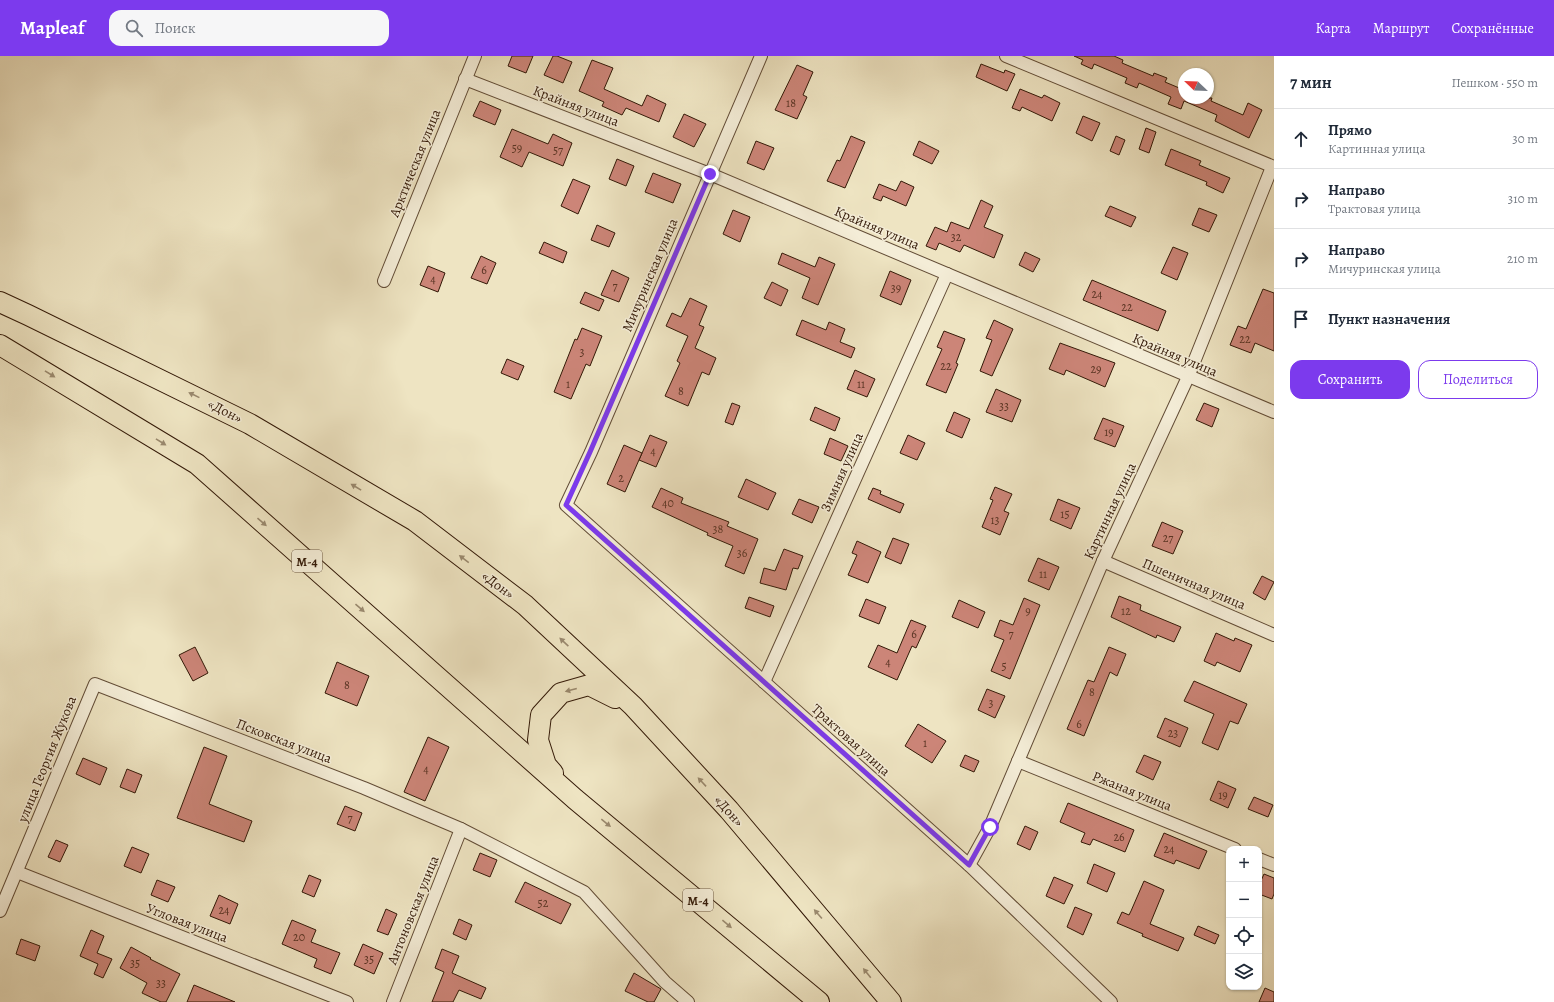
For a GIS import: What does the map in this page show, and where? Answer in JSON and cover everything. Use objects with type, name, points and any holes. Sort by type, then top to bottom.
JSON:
[{"type":"highway","name":"«Дон»","points":[[0,302],[224,410],[415,521],[525,605],[633,706],[729,810],[891,1002]]},
{"type":"highway","name":"М-4","points":[[0,345],[197,464],[575,799],[820,1002]]},
{"type":"highway","name":"М-4","points":[[575,799],[546,765],[538,740],[541,715],[561,693],[589,685],[633,706]]},
{"type":"street","name":"Арктическая улица","points":[[384,281],[475,56]]},
{"type":"street","name":"Мичуринская улица","points":[[566,505],[594,445],[761,56]]},
{"type":"street","points":[[1006,56],[1273,167]]},
{"type":"street","name":"Крайняя улица","points":[[465,79],[710,174],[1274,412]]},
{"type":"street","name":"Картинная улица","points":[[969,865],[990,827],[1103,561],[1188,377],[1273,167]]},
{"type":"street","name":"Зимняя улица","points":[[764,682],[947,274]]},
{"type":"street","name":"Трактовая улица","points":[[566,505],[969,865],[1111,1002]]},
{"type":"street","name":"Пшеничная улица","points":[[1103,561],[1274,635]]},
{"type":"street","name":"Псковская улица","points":[[95,684],[364,788],[461,829],[584,892],[665,982],[688,1002]]},
{"type":"street","name":"улица Георгия Жукова","points":[[0,911],[95,684]]},
{"type":"street","name":"Ржаная улица","points":[[1018,761],[1228,846]]},
{"type":"street","name":"Антоновская улица","points":[[393,1002],[461,829]]},
{"type":"street","points":[[1262,860],[1274,865]]},
{"type":"street","name":"Угловая улица","points":[[17,872],[347,1002]]},
{"type":"building","points":[[512,56],[533,56],[526,73],[508,66]]},
{"type":"building","points":[[553,56],[557,56],[572,62],[563,83],[544,75]]},
{"type":"building","points":[[1074,56],[1114,56],[1123,60],[1122,63],[1153,76],[1154,73],[1167,78],[1165,82],[1178,87],[1178,104],[1183,104],[1181,109],[1168,104],[1171,97],[1139,83],[1137,88],[1125,83],[1127,78],[1094,64],[1092,69],[1081,64],[1083,60]]},
{"type":"building","points":[[592,60],[613,68],[604,89],[642,106],[647,95],[666,104],[659,122],[626,108],[622,115],[602,106],[604,102],[579,91]]},
{"type":"building","points":[[981,64],[1004,73],[1005,70],[1015,74],[1007,91],[976,77]]},
{"type":"building","points":[[797,65],[813,72],[803,95],[807,97],[797,119],[775,110]]},
{"type":"building","points":[[1020,89],[1042,98],[1044,95],[1060,103],[1052,121],[1022,107],[1020,111],[1012,108]]},
{"type":"building","points":[[480,101],[501,110],[495,125],[473,116]]},
{"type":"building","points":[[1214,102],[1243,115],[1248,103],[1262,110],[1249,138],[1215,121],[1217,115],[1191,104],[1214,104]]},
{"type":"building","points":[[684,114],[706,124],[694,147],[673,137]]},
{"type":"building","points":[[1083,116],[1100,123],[1092,141],[1076,133]]},
{"type":"building","points":[[1146,128],[1156,132],[1149,153],[1139,149]]},
{"type":"building","points":[[512,129],[548,144],[553,134],[572,143],[563,166],[529,152],[522,167],[500,157]]},
{"type":"building","points":[[851,136],[865,142],[845,188],[827,181],[837,160],[840,161]]},
{"type":"building","points":[[1116,136],[1125,140],[1119,155],[1110,151]]},
{"type":"building","points":[[756,141],[774,148],[764,170],[747,163]]},
{"type":"building","points":[[919,141],[939,151],[932,164],[913,155]]},
{"type":"building","points":[[1171,149],[1201,161],[1199,165],[1230,178],[1223,193],[1206,185],[1207,182],[1165,165]]},
{"type":"building","points":[[617,159],[634,166],[626,186],[609,179]]},
{"type":"building","points":[[653,173],[681,184],[673,203],[645,192]]},
{"type":"building","points":[[573,179],[590,186],[578,214],[561,206]]},
{"type":"building","points":[[901,181],[914,187],[906,206],[883,196],[881,201],[873,198],[879,184],[896,191]]},
{"type":"building","points":[[981,200],[993,206],[984,227],[1003,235],[994,258],[964,245],[960,252],[939,243],[936,250],[926,246],[935,227],[947,232],[951,222],[969,229]]},
{"type":"building","points":[[1110,206],[1136,217],[1131,227],[1105,216]]},
{"type":"building","points":[[1199,208],[1217,215],[1209,232],[1192,225]]},
{"type":"building","points":[[733,210],[750,217],[740,242],[723,234]]},
{"type":"building","points":[[597,225],[615,233],[609,247],[591,240]]},
{"type":"building","points":[[544,242],[567,252],[563,263],[539,253]]},
{"type":"building","points":[[1173,247],[1188,253],[1177,280],[1161,273]]},
{"type":"building","points":[[1025,252],[1040,259],[1033,272],[1019,265]]},
{"type":"building","points":[[782,253],[815,267],[819,257],[835,264],[818,305],[802,298],[810,278],[778,264]]},
{"type":"building","points":[[481,256],[496,263],[487,284],[471,278]]},
{"type":"building","points":[[428,266],[445,273],[438,292],[420,285]]},
{"type":"building","points":[[612,270],[629,278],[619,302],[601,295]]},
{"type":"building","points":[[890,271],[911,280],[901,305],[880,296]]},
{"type":"building","points":[[1092,280],[1166,311],[1158,331],[1083,300]]},
{"type":"building","points":[[772,282],[788,290],[781,306],[764,298]]},
{"type":"building","points":[[1263,289],[1274,293],[1274,351],[1255,343],[1251,353],[1230,345],[1238,326],[1246,329]]},
{"type":"building","points":[[585,292],[604,300],[599,311],[580,303]]},
{"type":"building","points":[[690,298],[707,306],[699,325],[704,327],[695,348],[716,358],[709,375],[702,372],[688,406],[665,396],[680,363],[677,361],[688,336],[666,326],[672,313],[681,317]]},
{"type":"building","points":[[802,320],[826,330],[829,322],[845,329],[840,342],[855,348],[851,358],[796,335]]},
{"type":"building","points":[[994,320],[1013,329],[992,376],[980,371],[992,340],[986,338]]},
{"type":"building","points":[[582,328],[602,336],[590,366],[586,364],[571,399],[554,392],[575,339],[577,340]]},
{"type":"building","points":[[944,331],[965,339],[956,363],[958,364],[946,393],[926,385],[942,349],[937,347]]},
{"type":"building","points":[[1060,343],[1115,363],[1105,387],[1066,370],[1064,375],[1049,369]]},
{"type":"building","points":[[507,359],[524,366],[518,380],[501,373]]},
{"type":"building","points":[[855,370],[875,379],[867,397],[847,389]]},
{"type":"building","points":[[996,389],[1021,400],[1012,422],[986,412]]},
{"type":"building","points":[[732,403],[740,406],[733,425],[725,422]]},
{"type":"building","points":[[1204,403],[1219,409],[1212,427],[1196,420]]},
{"type":"building","points":[[815,407],[840,418],[835,431],[810,420]]},
{"type":"building","points":[[954,412],[970,419],[962,438],[946,431]]},
{"type":"building","points":[[1103,418],[1124,426],[1115,447],[1094,439]]},
{"type":"building","points":[[650,435],[667,442],[656,467],[639,460]]},
{"type":"building","points":[[908,435],[925,443],[917,460],[900,453]]},
{"type":"building","points":[[830,438],[848,446],[841,461],[824,454]]},
{"type":"building","points":[[624,445],[642,453],[625,492],[607,484]]},
{"type":"building","points":[[746,479],[776,493],[768,510],[738,497]]},
{"type":"building","points":[[995,487],[1012,494],[1004,511],[1009,513],[1000,535],[982,527],[993,500],[990,499]]},
{"type":"building","points":[[661,488],[683,498],[681,503],[729,522],[727,526],[758,539],[744,574],[725,566],[733,546],[707,535],[708,533],[652,507]]},
{"type":"building","points":[[873,488],[881,491],[880,494],[904,504],[900,513],[868,499]]},
{"type":"building","points":[[799,499],[819,507],[812,523],[792,514]]},
{"type":"building","points":[[1058,499],[1080,508],[1071,529],[1050,520]]},
{"type":"building","points":[[1162,522],[1183,531],[1173,554],[1152,546]]},
{"type":"building","points":[[893,538],[909,544],[901,564],[885,557]]},
{"type":"building","points":[[857,541],[881,552],[868,583],[848,575],[857,555],[852,553]]},
{"type":"building","points":[[784,549],[803,556],[798,569],[793,568],[786,590],[760,583],[764,568],[775,571]]},
{"type":"building","points":[[1038,558],[1059,567],[1049,590],[1028,581]]},
{"type":"building","points":[[1262,576],[1274,582],[1265,600],[1253,593]]},
{"type":"building","points":[[1119,596],[1141,605],[1140,610],[1181,627],[1174,642],[1157,635],[1156,638],[1111,617]]},
{"type":"building","points":[[749,597],[774,606],[770,617],[745,608]]},
{"type":"building","points":[[1024,598],[1040,605],[1010,679],[991,671],[1004,640],[994,636],[1000,620],[1013,625]]},
{"type":"building","points":[[866,599],[886,607],[879,624],[859,616]]},
{"type":"building","points":[[959,600],[985,612],[978,628],[952,617]]},
{"type":"building","points":[[911,620],[926,626],[916,648],[912,646],[897,680],[868,667],[878,645],[897,653]]},
{"type":"building","points":[[1216,633],[1234,641],[1235,638],[1252,645],[1240,672],[1217,662],[1215,666],[1204,661]]},
{"type":"building","points":[[195,647],[208,673],[193,681],[179,655]]},
{"type":"building","points":[[1109,647],[1126,654],[1117,676],[1110,672],[1084,736],[1067,729],[1088,680],[1094,682]]},
{"type":"building","points":[[337,662],[369,676],[357,706],[325,693]]},
{"type":"building","points":[[1194,681],[1247,704],[1238,724],[1230,721],[1218,750],[1202,743],[1214,714],[1184,701]]},
{"type":"building","points":[[987,689],[1005,696],[995,718],[978,710]]},
{"type":"building","points":[[1165,718],[1188,728],[1180,747],[1157,737]]},
{"type":"building","points":[[918,724],[946,741],[932,763],[905,746]]},
{"type":"building","points":[[428,737],[449,747],[425,801],[404,792]]},
{"type":"building","points":[[204,747],[227,756],[209,804],[252,821],[244,842],[177,818]]},
{"type":"building","points":[[965,755],[979,761],[974,772],[960,766]]},
{"type":"building","points":[[1144,755],[1161,762],[1153,780],[1136,772]]},
{"type":"building","points":[[83,758],[107,768],[100,785],[76,774]]},
{"type":"building","points":[[127,769],[142,775],[135,793],[120,787]]},
{"type":"building","points":[[1218,781],[1236,789],[1228,808],[1210,800]]},
{"type":"building","points":[[1254,797],[1273,805],[1268,817],[1248,809]]},
{"type":"building","points":[[1068,803],[1134,830],[1125,852],[1093,839],[1090,845],[1081,842],[1085,833],[1060,822]]},
{"type":"building","points":[[345,806],[362,813],[355,831],[337,824]]},
{"type":"building","points":[[1025,826],[1038,832],[1030,850],[1017,844]]},
{"type":"building","points":[[1164,833],[1207,851],[1199,869],[1176,860],[1174,864],[1154,856]]},
{"type":"building","points":[[56,840],[68,845],[60,862],[48,857]]},
{"type":"building","points":[[132,847],[149,854],[141,873],[124,866]]},
{"type":"building","points":[[480,853],[497,860],[490,877],[473,870]]},
{"type":"building","points":[[1094,864],[1115,873],[1107,892],[1087,883]]},
{"type":"building","points":[[1264,874],[1274,878],[1274,894],[1272,899],[1262,895],[1262,878]]},
{"type":"building","points":[[309,875],[321,880],[314,897],[302,892]]},
{"type":"building","points":[[1054,877],[1073,885],[1064,904],[1046,896]]},
{"type":"building","points":[[157,880],[175,887],[168,902],[151,895]]},
{"type":"building","points":[[1144,881],[1164,890],[1150,924],[1184,938],[1178,951],[1142,936],[1143,934],[1117,923],[1122,912],[1129,915]]},
{"type":"building","points":[[525,882],[571,904],[561,924],[515,902]]},
{"type":"building","points":[[219,895],[238,904],[230,924],[210,916]]},
{"type":"building","points":[[1075,907],[1092,914],[1083,935],[1067,927]]},
{"type":"building","points":[[386,909],[397,914],[388,935],[377,931]]},
{"type":"building","points":[[459,919],[472,925],[466,940],[453,934]]},
{"type":"building","points":[[292,920],[316,930],[311,942],[340,953],[331,974],[314,967],[317,959],[282,944]]},
{"type":"building","points":[[1198,926],[1219,935],[1215,944],[1194,935]]},
{"type":"building","points":[[91,930],[104,936],[97,953],[112,959],[103,978],[94,974],[98,964],[80,956]]},
{"type":"building","points":[[21,939],[40,946],[35,961],[16,954]]},
{"type":"building","points":[[363,944],[383,953],[374,974],[354,965]]},
{"type":"building","points":[[131,947],[151,958],[150,959],[180,974],[166,1002],[161,1002],[142,993],[147,983],[120,968]]},
{"type":"building","points":[[442,949],[459,956],[452,973],[486,988],[481,999],[459,990],[453,1002],[432,1002],[444,972],[435,968]]},
{"type":"building","points":[[634,973],[661,989],[654,1002],[648,1002],[625,991]]},
{"type":"building","points":[[194,985],[235,1002],[187,1002]]},
{"type":"building","points":[[1265,988],[1274,992],[1274,1002],[1259,1002]]},
{"type":"route","points":[[710,174],[566,505],[969,865],[990,827]]}]
